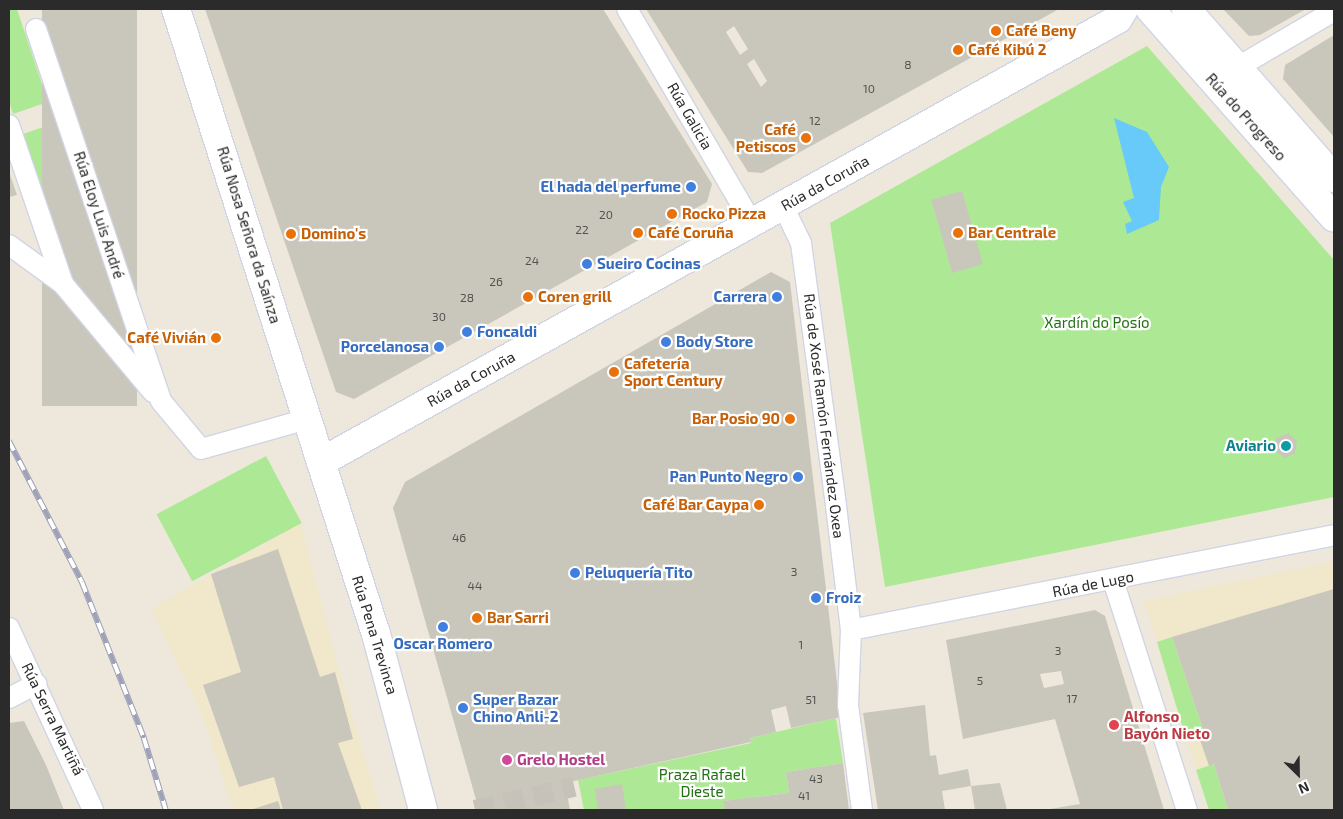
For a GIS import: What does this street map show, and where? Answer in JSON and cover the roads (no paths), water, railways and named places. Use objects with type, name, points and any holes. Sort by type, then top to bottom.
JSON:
[{"type":"street","name":"Rúa Nosa Señora da Saínza","points":[[176,9],[321,462]]},
{"type":"street","name":"Rúa Galicia","points":[[627,9],[752,223]]},
{"type":"street","name":"Rúa do Progreso","points":[[1186,9],[1334,178]]},
{"type":"street","points":[[1238,67],[1334,11]]},
{"type":"street","name":"Rúa da Coruña","points":[[321,462],[783,206],[1121,12]]},
{"type":"street","name":"Rúa do Progreso","points":[[1121,12],[1141,15],[1153,13],[1334,218]]},
{"type":"street","name":"Rúa Eloy Luis André","points":[[36,29],[161,401]]},
{"type":"street","name":"Rúa Eloy Luis André","points":[[9,125],[63,284]]},
{"type":"street","name":"Rúa de Xosé Ramón Fernández Oxea","points":[[783,206],[801,243],[851,630],[848,705],[862,810]]},
{"type":"street","name":"Rúa Eloy Luis André","points":[[9,246],[63,284],[201,449],[307,419]]},
{"type":"street","name":"Rúa Pena Trevinca","points":[[321,462],[376,634],[423,810]]},
{"type":"street","name":"Rúa de Lugo","points":[[851,630],[1113,580],[1334,535]]},
{"type":"street","points":[[1113,580],[1187,810]]},
{"type":"street","name":"Rúa Serra Martiñá","points":[[9,628],[37,684],[93,810]]},
{"type":"street","points":[[9,698],[37,684]]},
{"type":"water","points":[[1114,118],[1147,132],[1169,167],[1161,187],[1159,220],[1127,234],[1125,224],[1132,221],[1123,202],[1134,198]]},
{"type":"tunnel","points":[[475,810],[574,787]]},
{"type":"railway","points":[[9,441],[82,582],[144,738],[166,810]]},
{"type":"place","name":"Café Beny","points":[[996,31]]},
{"type":"place","name":"Café Kibú 2","points":[[958,50]]},
{"type":"place","name":"Café Petiscos","points":[[806,138]]},
{"type":"place","name":"El hada del perfume","points":[[691,187]]},
{"type":"place","name":"Rocko Pizza","points":[[672,214]]},
{"type":"place","name":"Café Coruña","points":[[638,233]]},
{"type":"place","name":"Bar Centrale","points":[[958,233]]},
{"type":"place","name":"Domino's","points":[[291,234]]},
{"type":"place","name":"Sueiro Cocinas","points":[[587,264]]},
{"type":"place","name":"Coren grill","points":[[528,297]]},
{"type":"place","name":"Carrera","points":[[777,297]]},
{"type":"place","name":"Foncaldi","points":[[467,332]]},
{"type":"place","name":"Café Vivián","points":[[216,338]]},
{"type":"place","name":"Body Store","points":[[666,342]]},
{"type":"place","name":"Porcelanosa","points":[[439,347]]},
{"type":"place","name":"Cafetería Sport Century","points":[[614,372]]},
{"type":"place","name":"Bar Posio 90","points":[[790,419]]},
{"type":"place","name":"Aviario","points":[[1286,446]]},
{"type":"place","name":"Pan Punto Negro","points":[[798,477]]},
{"type":"place","name":"Café Bar Caypa","points":[[759,505]]},
{"type":"place","name":"Peluquería Tito","points":[[575,573]]},
{"type":"place","name":"Froiz","points":[[816,598]]},
{"type":"place","name":"Bar Sarri","points":[[477,618]]},
{"type":"place","name":"Oscar Romero","points":[[443,627]]},
{"type":"place","name":"Super Bazar Chino Anli-2","points":[[463,708]]},
{"type":"place","name":"Alfonso Bayón Nieto","points":[[1114,725]]},
{"type":"place","name":"Grelo Hostel","points":[[507,760]]},
{"type":"park label","name":"Xardín do Posío","points":[[1097,323]]},
{"type":"park label","name":"Praza Rafael Dieste","points":[[702,782]]}]
